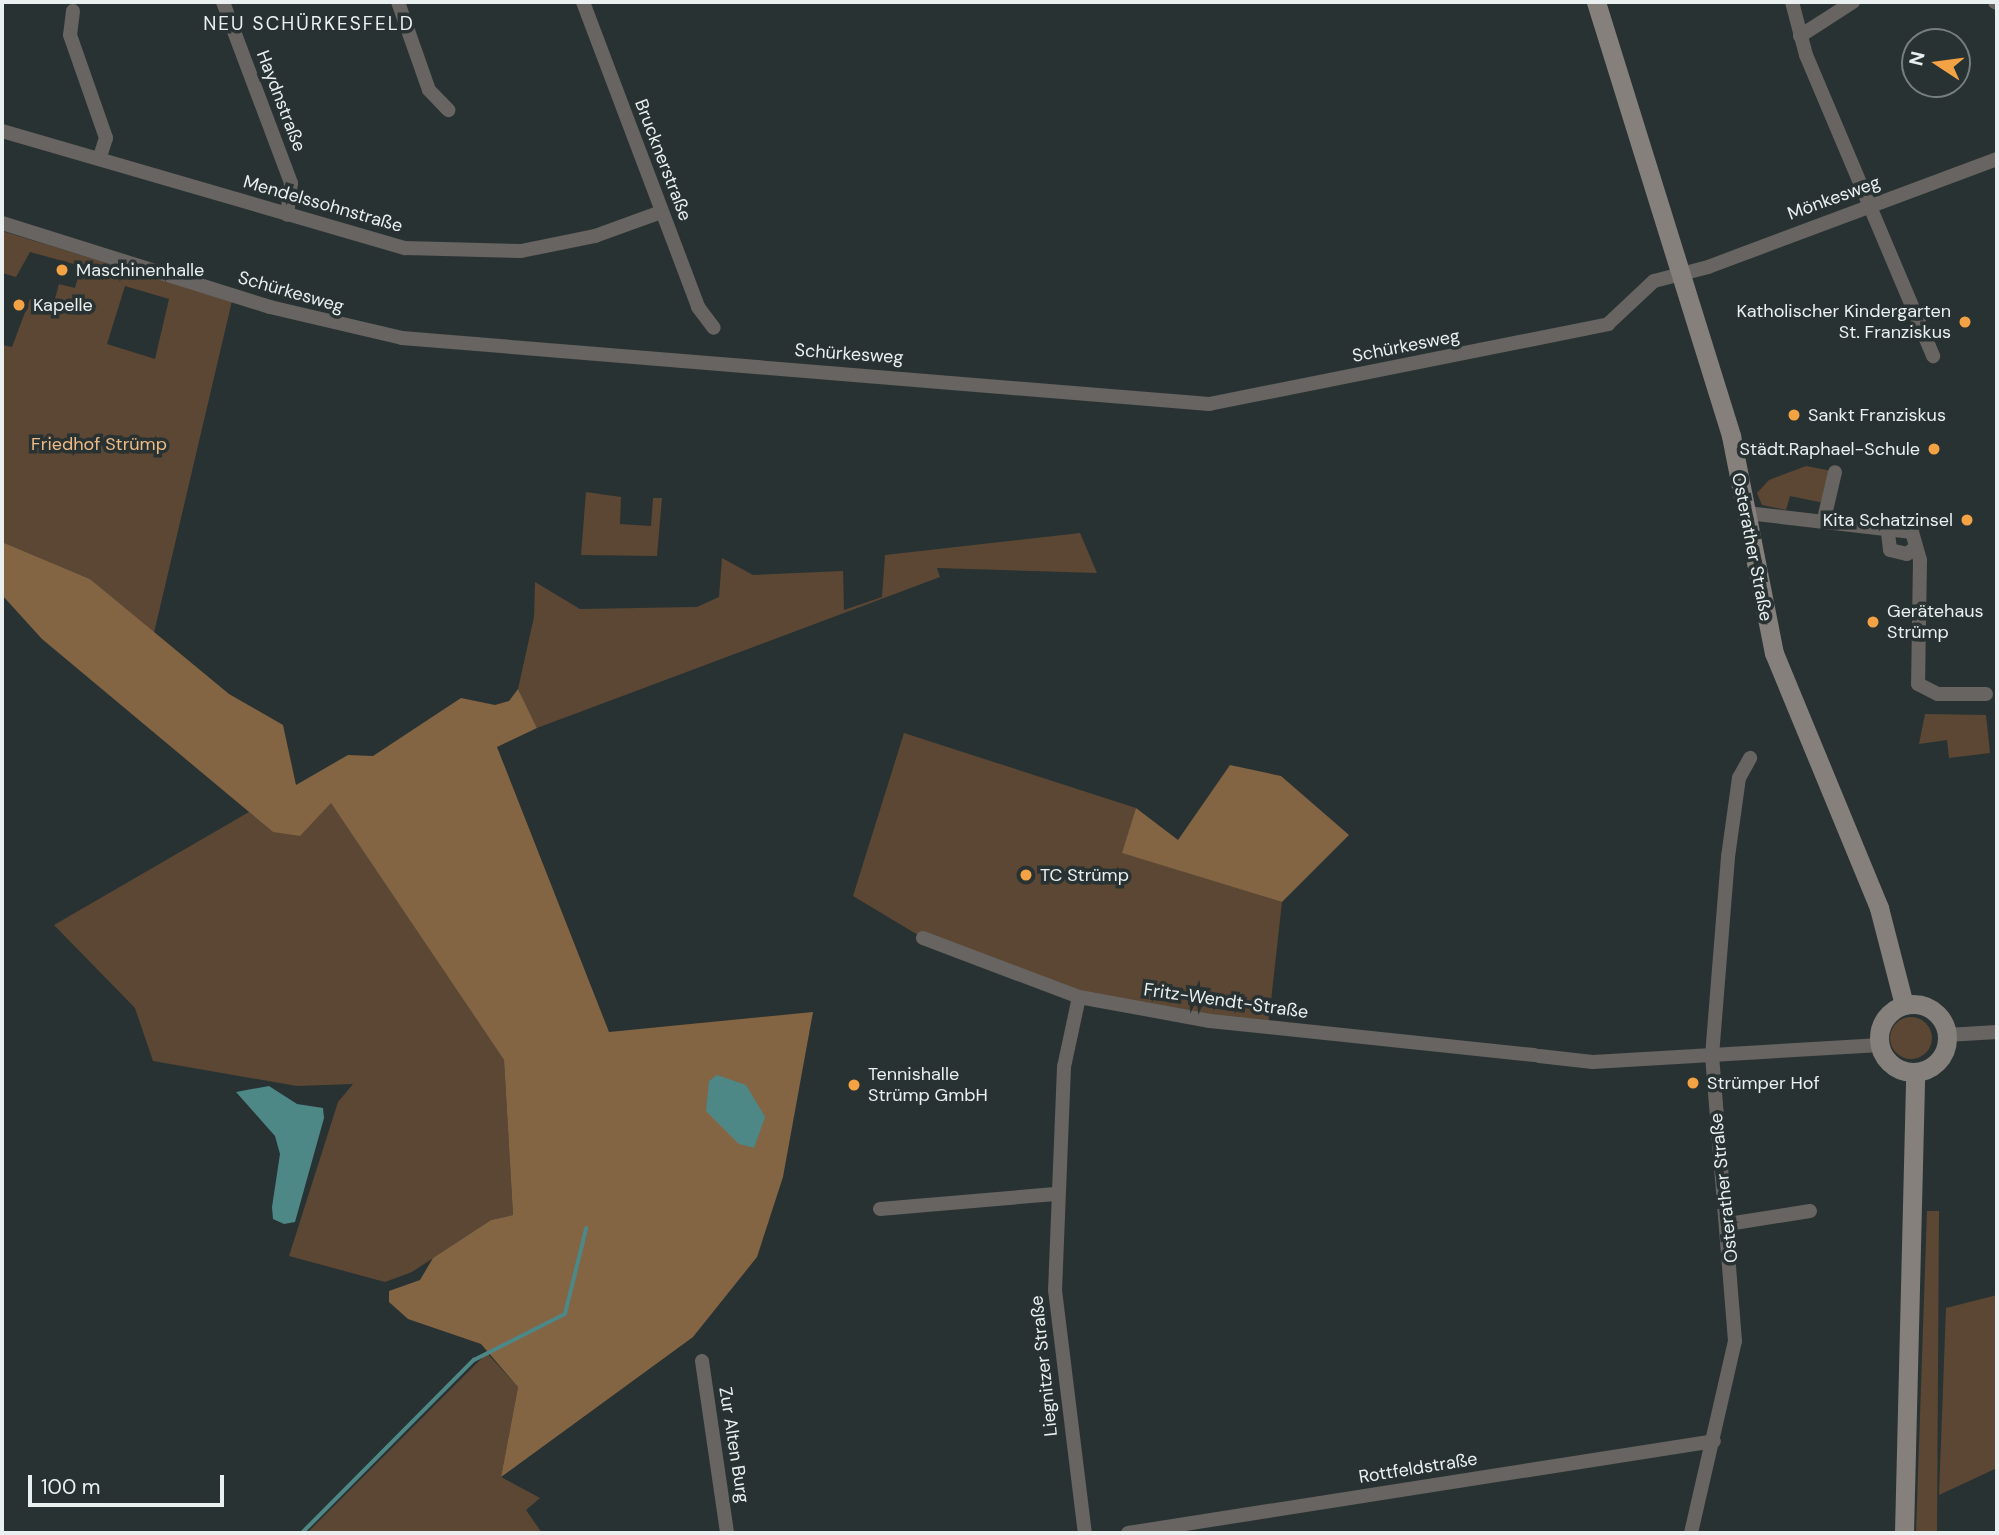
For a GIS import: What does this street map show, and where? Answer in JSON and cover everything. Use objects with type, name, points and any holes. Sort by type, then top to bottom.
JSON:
[{"type":"main road","name":"Osterather Straße","points":[[1596,2],[1684,272],[1747,513],[1769,636],[1787,697],[1880,908],[1905,1005]]},
{"type":"main road","points":[[1904,1533],[1915,1081],[1935,1064],[1947,1035],[1936,1012],[1905,1005],[1882,1025],[1880,1045],[1893,1065],[1915,1081]]},
{"type":"street","name":"Haydnstraße","points":[[223,2],[291,183],[287,215]]},
{"type":"street","points":[[398,2],[429,90],[448,110]]},
{"type":"street","name":"Brucknerstraße","points":[[583,2],[698,307],[714,328]]},
{"type":"street","points":[[1792,2],[1800,36],[1933,356]]},
{"type":"street","points":[[1800,36],[1853,2]]},
{"type":"street","points":[[73,11],[70,35],[106,138],[100,156]]},
{"type":"street","name":"Mendelssohnstraße","points":[[2,131],[100,156],[374,243],[471,253],[521,251],[595,236],[662,212]]},
{"type":"street","name":"Mönkesweg","points":[[1684,272],[1997,159]]},
{"type":"street","name":"Schürkesweg","points":[[2,223],[270,307],[402,338],[1209,404],[1608,324],[1654,281],[1684,272]]},
{"type":"street","points":[[1824,519],[1835,472]]},
{"type":"street","points":[[1747,513],[1824,519],[1888,533],[1890,550],[1907,554],[1916,547],[1918,684],[1938,694],[1986,694]]},
{"type":"street","name":"Osterather Straße","points":[[1691,1533],[1735,1341],[1728,1224],[1712,1056],[1728,858],[1739,778],[1750,758]]},
{"type":"street","name":"Fritz-Wendt-Straße","points":[[923,938],[1079,998],[1193,1018],[1593,1062],[1880,1045]]},
{"type":"street","name":"Liegnitzer Straße","points":[[1079,998],[1064,1067],[1055,1194],[1056,1323],[1085,1533]]},
{"type":"street","points":[[1947,1035],[1997,1032]]},
{"type":"street","points":[[880,1209],[1055,1194]]},
{"type":"street","points":[[1728,1224],[1810,1211]]},
{"type":"street","name":"Zur Alten Burg","points":[[702,1362],[727,1533]]},
{"type":"street","name":"Rottfeldstraße","points":[[1128,1533],[1714,1441]]},
{"type":"green space","name":"Friedhof Strümp","points":[[2,231],[232,301],[154,633],[90,579],[2,542],[2,345],[12,347],[30,299],[53,306],[59,284],[75,288],[81,266],[30,252],[16,277],[2,273]],"holes":[[[125,286],[169,299],[155,359],[107,344]]]},
{"type":"green space","points":[[1806,466],[1832,471],[1824,503],[1790,496],[1786,510],[1762,505],[1757,493],[1769,480]]},
{"type":"green space","points":[[586,492],[621,497],[620,524],[651,526],[653,498],[662,498],[657,556],[581,555]]},
{"type":"green space","points":[[1080,533],[1097,573],[937,568],[940,577],[537,728],[518,689],[534,617],[535,582],[580,609],[697,607],[719,597],[722,558],[753,575],[843,571],[844,610],[882,597],[885,555]]},
{"type":"green space","points":[[1925,714],[1986,715],[1990,753],[1949,758],[1947,740],[1919,744]]},
{"type":"green space","name":"TC Strümp","points":[[904,733],[1136,808],[1123,853],[1282,902],[1268,1028],[1079,997],[923,938],[853,896]]},
{"type":"green space","points":[[331,802],[504,1060],[513,1215],[491,1220],[412,1272],[385,1282],[289,1256],[338,1102],[353,1084],[297,1086],[153,1061],[135,1008],[54,925],[249,812],[273,832]]},
{"type":"green space","points":[[1911,1017],[1926,1023],[1932,1038],[1926,1053],[1911,1059],[1896,1053],[1890,1038],[1896,1023]]},
{"type":"green space","points":[[1927,1211],[1939,1211],[1937,1533],[1916,1533]]},
{"type":"green space","points":[[1997,1295],[1997,1468],[1939,1495],[1946,1308]]},
{"type":"green space","points":[[487,1353],[518,1387],[501,1477],[540,1498],[526,1510],[542,1533],[307,1533]]},
{"type":"shaded area","points":[[2,542],[90,579],[229,694],[283,725],[296,785],[348,755],[373,756],[461,698],[495,705],[509,701],[518,689],[537,728],[497,747],[609,1032],[813,1012],[783,1177],[757,1257],[693,1337],[501,1477],[518,1387],[481,1344],[408,1319],[389,1302],[389,1291],[420,1280],[433,1258],[491,1220],[513,1215],[504,1060],[331,803],[300,836],[273,832],[42,639],[2,595]]},
{"type":"shaded area","points":[[1230,765],[1281,776],[1349,835],[1282,902],[1122,853],[1136,808],[1178,840]]},
{"type":"water","points":[[717,1075],[746,1085],[765,1117],[754,1148],[739,1144],[706,1111],[709,1081]]},
{"type":"water","points":[[269,1086],[297,1104],[323,1108],[324,1118],[295,1222],[284,1224],[273,1219],[272,1207],[280,1154],[275,1136],[236,1092]]},
{"type":"waterway","points":[[302,1533],[474,1360],[565,1314],[586,1229]]},
{"type":"place","name":"Maschinenhalle","points":[[62,270]]},
{"type":"place","name":"Kapelle","points":[[19,305]]},
{"type":"place","name":"Katholischer Kindergarten St. Franziskus","points":[[1965,322]]},
{"type":"place","name":"Sankt Franziskus","points":[[1794,415]]},
{"type":"place","name":"Städt.Raphael-Schule","points":[[1934,449]]},
{"type":"place","name":"Kita Schatzinsel","points":[[1967,520]]},
{"type":"place","name":"Gerätehaus Strümp","points":[[1873,622]]},
{"type":"place","name":"TC Strümp","points":[[1026,875]]},
{"type":"place","name":"Strümper Hof","points":[[1693,1083]]},
{"type":"place","name":"Tennishalle Strümp GmbH","points":[[854,1085]]},
{"type":"district","name":"NEU SCHÜRKESFELD","points":[[309,24]]}]
